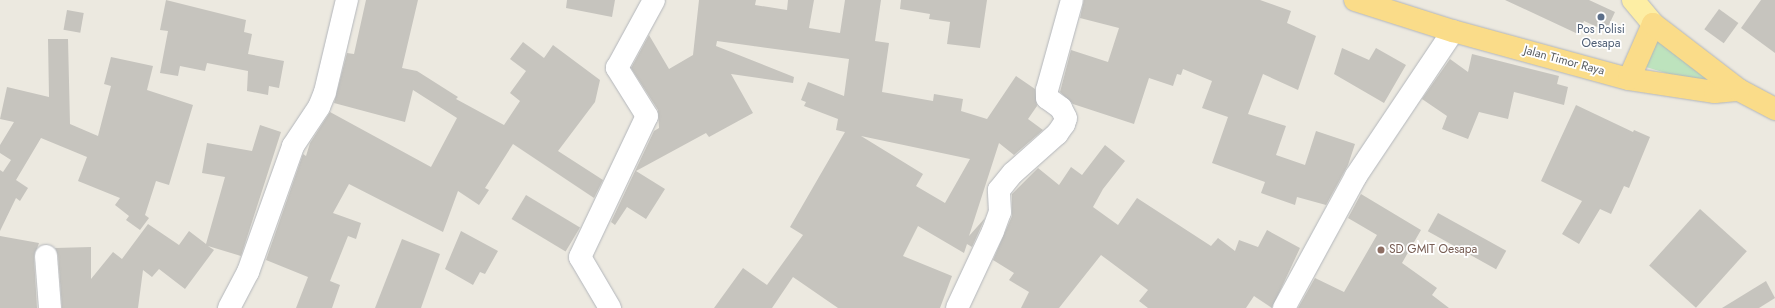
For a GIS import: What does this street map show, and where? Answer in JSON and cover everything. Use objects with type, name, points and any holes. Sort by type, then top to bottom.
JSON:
[{"type":"highway","name":"Jalan Timor Raya","points":[[1355,0],[1452,31],[1629,79],[1715,92],[1739,90]]},
{"type":"highway","points":[[1629,79],[1653,24],[1739,90],[1775,108]]},
{"type":"main road","points":[[1633,0],[1653,24]]},
{"type":"street","points":[[229,308],[248,272],[293,146],[319,107],[326,92],[347,0]]},
{"type":"street","points":[[610,308],[580,257],[647,116],[617,68],[654,0]]},
{"type":"street","points":[[957,308],[993,231],[1000,212],[999,190],[1013,173],[1057,134],[1064,124],[1066,118],[1061,108],[1047,98],[1047,90],[1072,0]]},
{"type":"street","points":[[1284,308],[1356,176],[1452,31]]},
{"type":"street","points":[[46,256],[50,308]]},
{"type":"green space","points":[[1645,28],[1732,93],[1626,61]]},
{"type":"building","points":[[166,0],[246,20],[244,32],[252,34],[248,54],[284,61],[279,88],[269,86],[268,95],[247,91],[248,71],[207,63],[205,71],[180,66],[178,76],[160,73],[168,31],[160,30]]},
{"type":"building","points":[[366,0],[418,0],[402,68],[417,71],[458,97],[456,99],[504,125],[520,101],[510,93],[526,71],[510,59],[523,42],[544,58],[553,45],[600,80],[595,102],[558,151],[603,180],[594,198],[513,144],[485,188],[489,190],[479,205],[458,191],[443,232],[349,184],[333,213],[361,223],[356,239],[348,236],[330,281],[340,285],[332,308],[296,308],[308,277],[266,260],[303,154],[306,156],[310,143],[330,112],[431,167],[457,118],[413,90],[405,122],[334,103],[347,53],[354,54]]},
{"type":"building","points":[[567,0],[615,0],[612,17],[566,8]]},
{"type":"building","points":[[699,0],[756,0],[755,5],[787,10],[788,0],[814,0],[809,28],[840,33],[845,0],[881,0],[875,41],[889,43],[882,92],[933,101],[934,94],[963,99],[961,111],[987,119],[1016,76],[1035,89],[1037,106],[1028,119],[1043,130],[1014,155],[999,143],[969,236],[985,218],[972,247],[967,244],[964,253],[918,226],[903,256],[952,276],[940,308],[838,308],[793,277],[772,308],[714,308],[743,268],[767,285],[803,235],[790,227],[845,132],[836,130],[838,119],[804,106],[806,102],[801,100],[808,82],[844,96],[849,59],[717,41],[716,46],[794,77],[793,83],[731,74],[753,113],[709,137],[706,133],[636,171],[665,189],[646,219],[627,207],[615,225],[611,222],[654,131],[659,128],[658,110],[631,68],[649,35],[669,69],[693,55]],"holes":[[[861,136],[970,159],[945,203],[916,186],[923,174]]]},
{"type":"building","points":[[901,0],[987,0],[980,48],[947,44],[950,22],[929,19],[930,14],[900,9]]},
{"type":"building","points":[[1084,0],[1260,0],[1291,11],[1287,23],[1316,36],[1298,90],[1263,74],[1248,114],[1286,126],[1276,155],[1305,165],[1316,131],[1355,144],[1348,165],[1326,205],[1297,197],[1295,205],[1261,193],[1265,182],[1212,163],[1228,117],[1202,108],[1212,81],[1183,69],[1181,75],[1177,74],[1173,86],[1149,78],[1134,124],[1073,104],[1060,92],[1071,50],[1108,62],[1119,28],[1080,18]]},
{"type":"building","points":[[1505,0],[1589,0],[1615,12],[1606,31],[1584,21],[1578,34]]},
{"type":"building","points":[[1761,0],[1775,0],[1775,53],[1741,28]]},
{"type":"building","points":[[1719,9],[1738,23],[1724,43],[1704,29]]},
{"type":"building","points":[[67,10],[84,13],[80,33],[64,30]]},
{"type":"building","points":[[48,39],[68,39],[70,124],[98,136],[111,86],[104,84],[111,57],[153,66],[147,90],[193,105],[169,185],[156,181],[145,215],[149,218],[140,230],[126,220],[129,216],[115,205],[120,198],[78,181],[87,157],[41,138],[16,180],[28,188],[20,201],[16,198],[0,231],[0,170],[3,172],[11,160],[0,153],[0,145],[14,122],[0,119],[7,87],[49,97]]},
{"type":"building","points":[[1342,48],[1369,60],[1376,48],[1406,65],[1384,103],[1334,74]]},
{"type":"building","points":[[1472,54],[1559,76],[1557,84],[1568,87],[1564,105],[1514,92],[1508,119],[1479,112],[1468,139],[1442,129],[1447,116],[1422,99],[1450,59],[1468,72]]},
{"type":"building","points":[[1576,105],[1633,132],[1634,130],[1650,137],[1629,188],[1624,186],[1611,214],[1600,209],[1579,244],[1562,234],[1582,201],[1541,181]]},
{"type":"building","points":[[260,125],[281,132],[241,256],[208,246],[214,250],[185,289],[159,269],[152,277],[143,270],[138,308],[62,308],[58,255],[55,248],[91,247],[91,279],[113,252],[122,259],[148,224],[179,245],[189,231],[206,244],[225,177],[202,173],[207,143],[252,151]]},
{"type":"building","points":[[1105,145],[1125,161],[1103,189],[1093,207],[1118,225],[1137,198],[1211,246],[1218,238],[1235,251],[1239,240],[1258,247],[1267,230],[1300,248],[1272,308],[1254,296],[1246,308],[1148,308],[1139,301],[1148,290],[1101,255],[1059,308],[1021,308],[1029,292],[1009,280],[1014,273],[993,260],[1012,216],[1012,194],[1038,168],[1059,185],[1071,167],[1082,175]]},
{"type":"building","points":[[1361,194],[1421,230],[1402,263],[1437,288],[1432,295],[1449,308],[1298,308],[1315,278],[1344,292],[1377,235],[1348,218]]},
{"type":"building","points":[[526,195],[580,227],[566,251],[512,219]]},
{"type":"building","points":[[1700,209],[1747,251],[1696,308],[1649,265]]},
{"type":"building","points":[[1438,213],[1506,251],[1496,269],[1428,231]]},
{"type":"building","points":[[461,231],[498,251],[485,274],[480,272],[473,285],[445,269]]},
{"type":"building","points":[[0,236],[39,243],[34,257],[37,308],[0,308]]},
{"type":"building","points":[[402,239],[440,254],[421,308],[375,308]]},
{"type":"building","points":[[1766,281],[1775,298],[1759,308],[1722,308]]},
{"type":"place","name":"Pos Polisi Oesapa","points":[[1601,17]]},
{"type":"place","name":"SD GMIT Oesapa","points":[[1381,250]]}]
